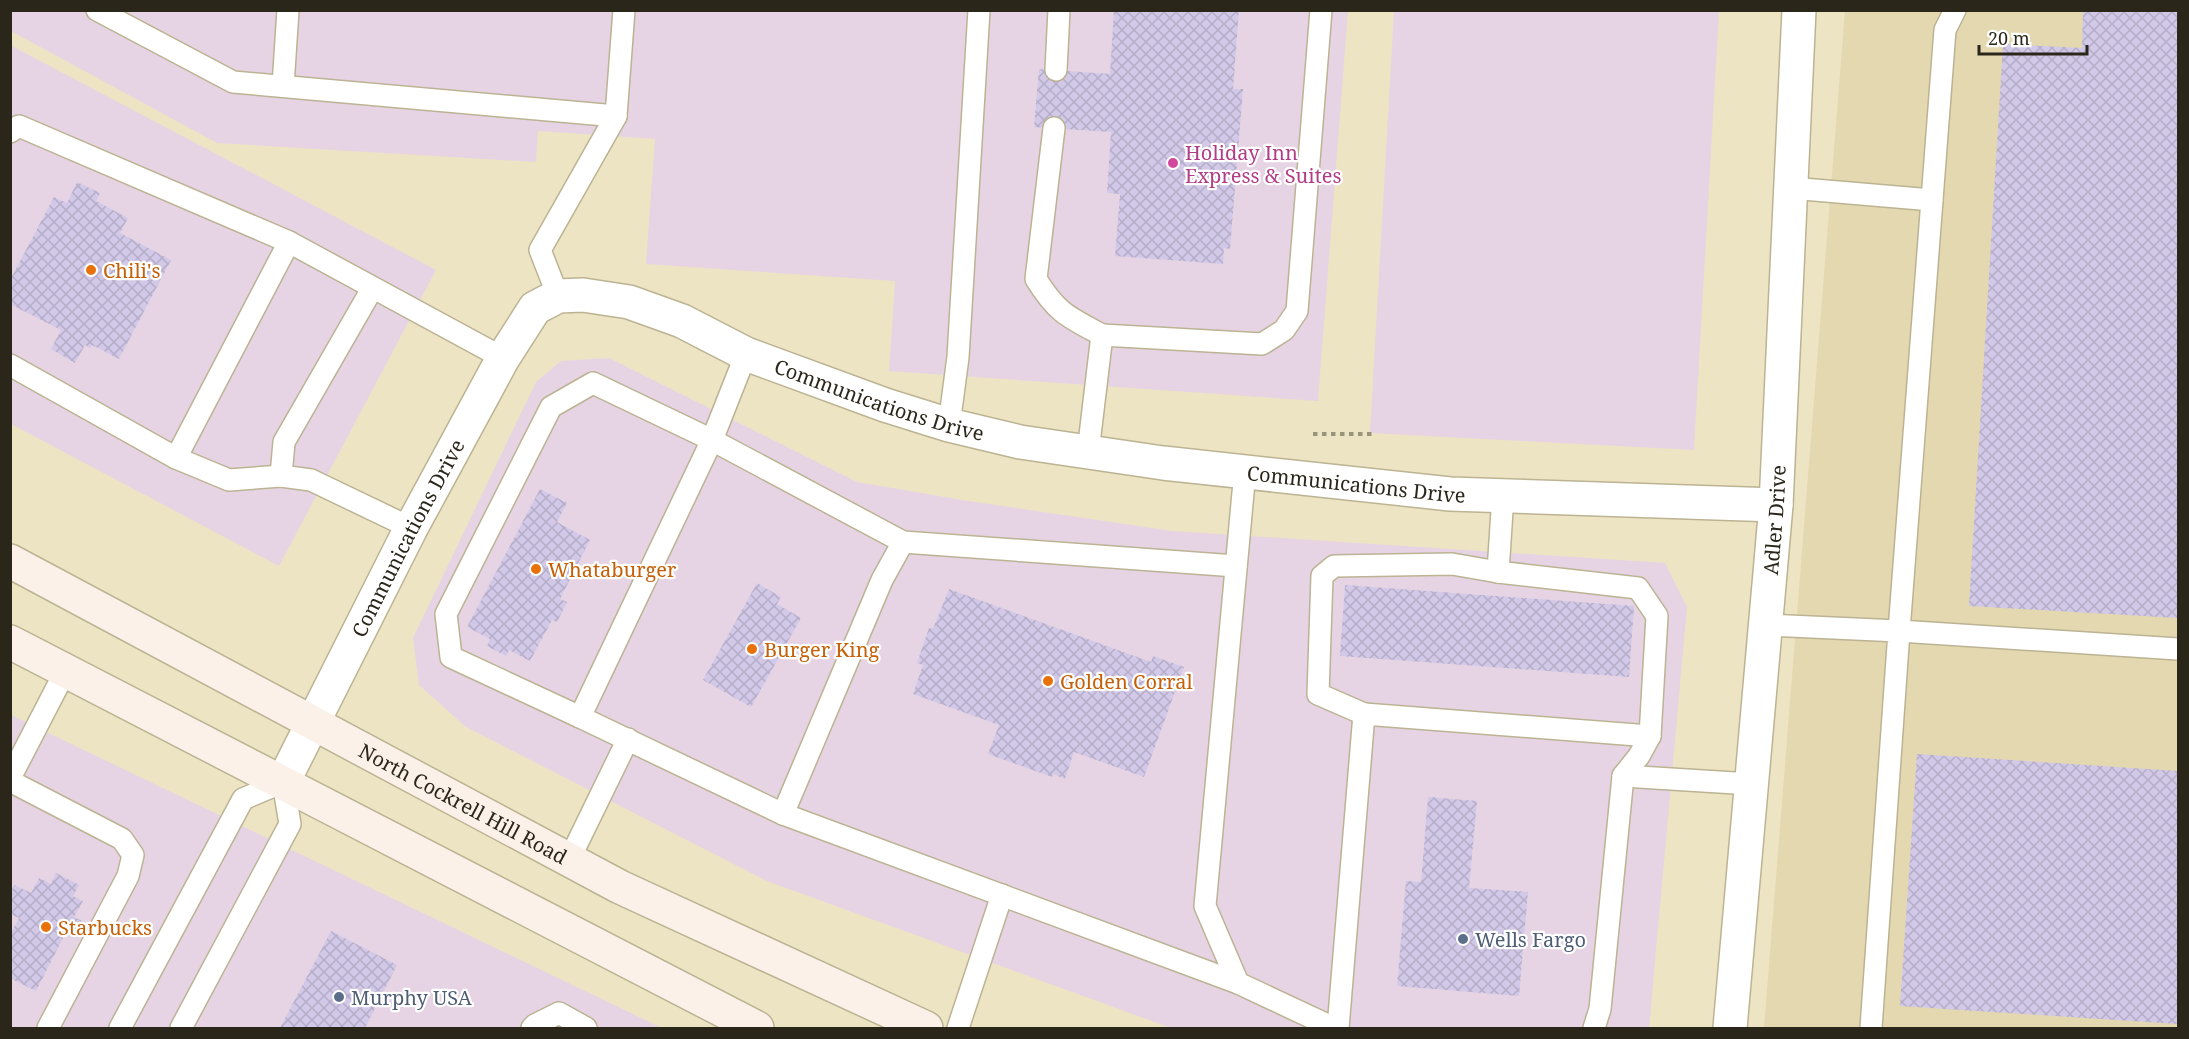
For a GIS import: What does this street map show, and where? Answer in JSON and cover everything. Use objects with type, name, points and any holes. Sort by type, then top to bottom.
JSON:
[{"type":"main road","name":"North Cockrell Hill Road","points":[[10,561],[620,887],[926,1029]]},
{"type":"main road","points":[[10,642],[757,1029]]},
{"type":"street","name":"Adler Drive","points":[[1730,1029],[1776,505],[1799,10]]},
{"type":"street","name":"Communications Drive","points":[[283,782],[411,528],[503,358],[535,309],[558,296],[583,295],[629,302],[682,321],[746,354],[885,405],[949,425],[1020,442],[1163,463],[1450,494],[1776,505]]},
{"type":"lane","points":[[97,10],[233,82],[616,116]]},
{"type":"lane","points":[[283,86],[288,10]]},
{"type":"lane","points":[[558,296],[540,250],[616,116],[624,10]]},
{"type":"lane","points":[[949,425],[958,357],[979,10]]},
{"type":"lane","points":[[1056,70],[1059,10]]},
{"type":"lane","points":[[1054,128],[1036,279],[1049,300],[1064,314],[1102,335],[1262,344],[1284,330],[1297,311],[1321,10]]},
{"type":"lane","points":[[1871,1029],[1945,30],[1955,10]]},
{"type":"lane","points":[[10,132],[20,126],[289,242],[503,358]]},
{"type":"lane","points":[[1791,188],[1932,200]]},
{"type":"lane","points":[[176,458],[289,242]]},
{"type":"lane","points":[[281,476],[284,442],[372,289]]},
{"type":"lane","points":[[1088,452],[1102,335]]},
{"type":"lane","points":[[580,717],[712,440],[746,354]]},
{"type":"lane","points":[[10,365],[176,458],[229,480],[281,476],[311,480],[411,528]]},
{"type":"lane","points":[[1236,566],[903,542],[712,440],[593,383],[551,407],[446,614],[451,657],[783,814],[1238,983],[1336,1029],[1364,714]]},
{"type":"lane","points":[[1238,983],[1205,906],[1245,471]]},
{"type":"lane","points":[[1498,572],[1503,495]]},
{"type":"lane","points":[[783,814],[882,580],[903,542]]},
{"type":"lane","points":[[1594,1029],[1600,1009],[1623,776],[1639,756],[1650,736],[1657,616],[1638,588],[1498,572],[1452,564],[1334,566],[1322,576],[1318,694],[1364,714],[1650,736]]},
{"type":"lane","points":[[1766,624],[2178,649]]},
{"type":"lane","points":[[48,1029],[128,876],[132,855],[122,839],[10,780],[66,670]]},
{"type":"lane","points":[[569,860],[628,740]]},
{"type":"lane","points":[[1623,776],[1751,784]]},
{"type":"lane","points":[[120,1029],[243,799],[283,782],[290,824],[181,1029]]},
{"type":"lane","points":[[958,1029],[1002,895]]},
{"type":"lane","points":[[532,1029],[535,1025],[559,1013],[586,1029]]},
{"type":"path","points":[[1313,434],[1374,434]]},
{"type":"shaded area","points":[[10,11],[1348,11],[1318,401],[889,371],[895,281],[646,264],[655,139],[538,131],[536,162],[217,143],[11,31]]},
{"type":"shaded area","points":[[1394,11],[1719,11],[1694,450],[1370,433]]},
{"type":"shaded area","points":[[1845,11],[2178,11],[2178,1028],[1764,1028]]},
{"type":"shaded area","points":[[10,45],[436,270],[279,566],[11,424]]},
{"type":"shaded area","points":[[609,358],[857,482],[1172,531],[1665,563],[1687,607],[1649,1028],[1171,1028],[767,881],[466,727],[419,685],[413,638],[536,382],[561,361]]},
{"type":"shaded area","points":[[11,715],[662,1028],[11,1028]]},
{"type":"building","name":"Holiday Inn Express & Suites","points":[[1114,10],[1239,10],[1233,89],[1243,89],[1230,249],[1224,248],[1223,264],[1115,256],[1120,194],[1107,193],[1111,132],[1034,127],[1039,69],[1110,74]]},
{"type":"building","points":[[2083,10],[2178,10],[2178,618],[1969,606],[2003,44],[2082,48]]},
{"type":"building","name":"Chili's","points":[[77,182],[100,193],[96,201],[128,218],[120,233],[171,260],[119,359],[92,345],[91,348],[85,345],[75,363],[51,349],[61,330],[10,304],[10,280],[54,197],[67,203]]},
{"type":"building","name":"Whataburger","points":[[540,489],[567,503],[557,522],[590,540],[560,599],[567,602],[557,622],[552,620],[530,661],[509,650],[506,656],[487,646],[490,639],[467,627]]},
{"type":"building","name":"Burger King","points":[[757,583],[781,597],[777,604],[801,618],[751,707],[703,680]]},
{"type":"building","points":[[1345,585],[1634,606],[1629,677],[1340,656]]},
{"type":"building","name":"Golden Corral","points":[[949,589],[1151,662],[1153,656],[1184,667],[1144,777],[1074,752],[1065,779],[1053,774],[1052,777],[988,754],[999,725],[913,694],[923,665],[917,663],[929,628],[933,629]]},
{"type":"building","points":[[1917,754],[2178,771],[2178,1024],[1900,1006]]},
{"type":"building","name":"Wells Fargo","points":[[1428,797],[1477,801],[1469,888],[1528,892],[1519,996],[1397,986],[1406,881],[1421,882]]},
{"type":"building","name":"Starbucks","points":[[56,873],[79,885],[73,896],[83,901],[74,917],[82,921],[73,938],[65,934],[36,991],[10,978],[10,934],[19,918],[10,914],[10,892],[15,885],[31,893],[39,878],[51,884]]},
{"type":"building","name":"Murphy USA","points":[[331,931],[397,965],[365,1028],[280,1028]]},
{"type":"place","name":"Holiday Inn Express & Suites","points":[[1173,163]]},
{"type":"place","name":"Chili's","points":[[91,270]]},
{"type":"place","name":"Whataburger","points":[[536,569]]},
{"type":"place","name":"Burger King","points":[[752,649]]},
{"type":"place","name":"Golden Corral","points":[[1048,681]]},
{"type":"place","name":"Starbucks","points":[[46,927]]},
{"type":"place","name":"Wells Fargo","points":[[1463,939]]},
{"type":"place","name":"Murphy USA","points":[[339,997]]}]
